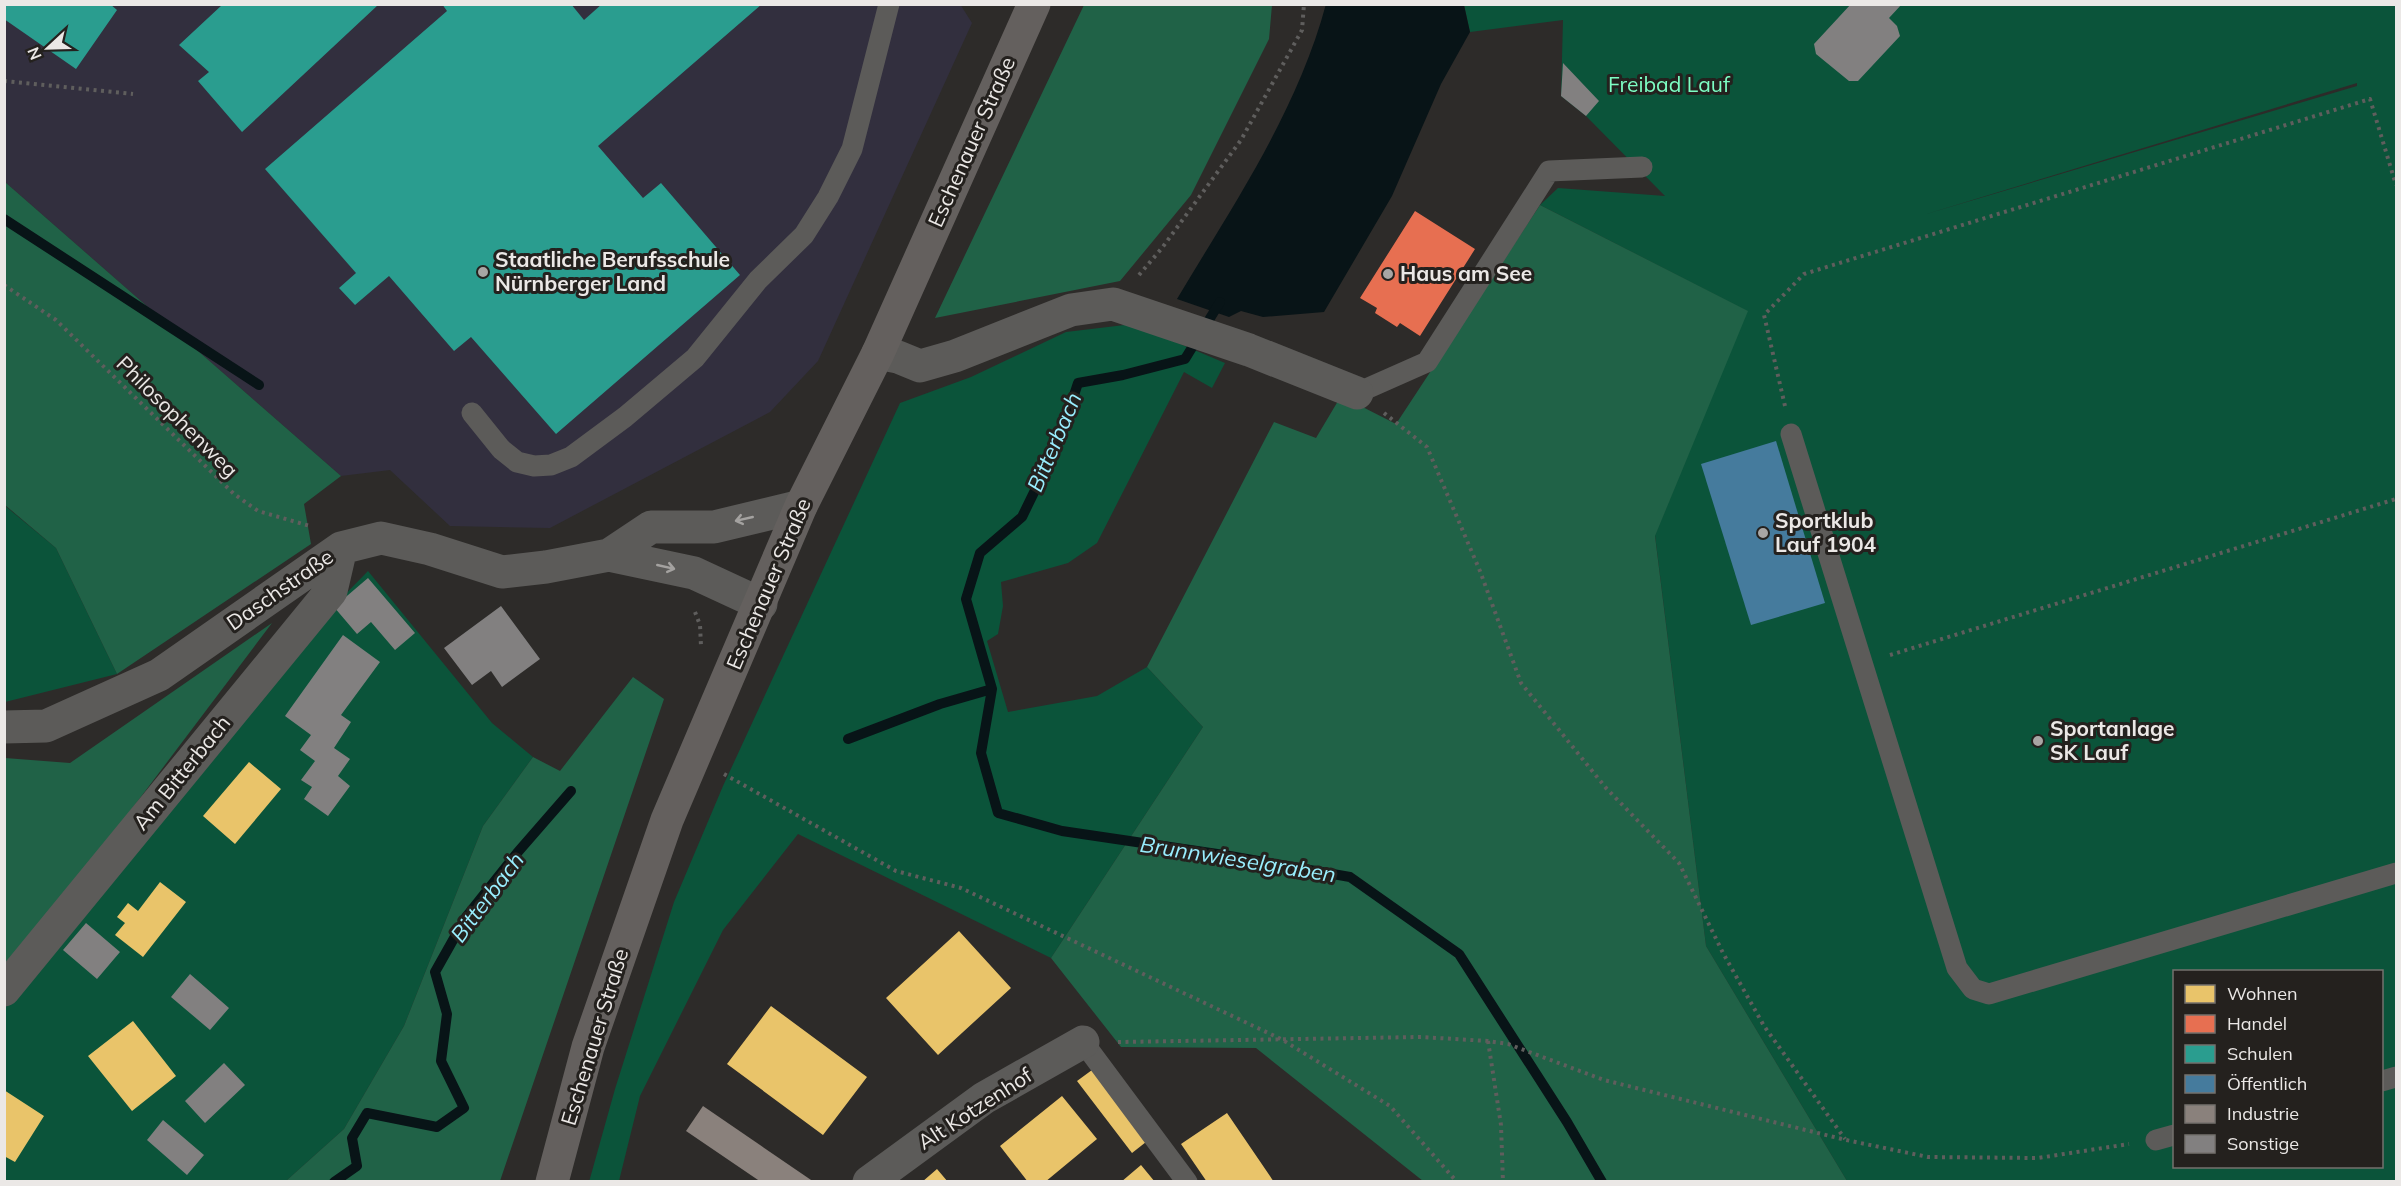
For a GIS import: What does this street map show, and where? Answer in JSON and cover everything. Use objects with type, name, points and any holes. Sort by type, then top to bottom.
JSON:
[{"type":"main road","name":"Eschenauer Straße","points":[[552,1182],[588,1047],[655,852],[801,506],[878,353],[1034,4]]},
{"type":"street","points":[[878,353],[920,366],[955,356],[1071,310],[1113,304],[1249,351],[1357,393]]},
{"type":"street","name":"Daschstraße","points":[[609,555],[651,527],[714,527],[801,506]]},
{"type":"street","name":"Daschstraße","points":[[4,727],[46,726],[159,675],[340,548],[381,538],[430,549],[502,572],[546,567],[609,555],[694,573],[761,604]]},
{"type":"street","name":"Am Bitterbach","points":[[4,990],[331,591],[340,548]]},
{"type":"street","name":"Alt Kotzenhof","points":[[869,1182],[984,1098],[1083,1042]]},
{"type":"lane","points":[[472,413],[501,449],[517,462],[534,466],[551,465],[571,457],[625,417],[696,358],[758,280],[804,235],[828,197],[852,149],[889,4]]},
{"type":"lane","points":[[1357,393],[1427,362],[1550,171],[1641,167]]},
{"type":"lane","points":[[1791,434],[1957,968],[1973,989],[1989,994],[2397,873]]},
{"type":"lane","points":[[1083,1042],[1187,1182]]},
{"type":"path","points":[[1113,304],[1162,248],[1241,140],[1302,30],[1305,4]]},
{"type":"path","points":[[4,81],[133,94]]},
{"type":"path","points":[[1791,434],[1764,315],[1804,274],[2370,99],[2397,185]]},
{"type":"path","name":"Philosophenweg","points":[[4,285],[56,320],[234,494],[258,511],[312,526],[340,548]]},
{"type":"path","points":[[1357,393],[1427,447],[1480,571],[1521,683],[1606,788],[1679,863],[1723,953],[1764,1026],[1846,1140]]},
{"type":"path","points":[[1862,663],[2397,499]]},
{"type":"path","points":[[723,773],[896,872],[961,888],[1281,1039],[1390,1106],[1457,1182]]},
{"type":"path","points":[[1083,1042],[1421,1037],[1488,1041],[1508,1044],[1604,1080],[1846,1140],[1928,1157],[2038,1158],[2165,1137]]},
{"type":"path","points":[[1488,1041],[1501,1125],[1503,1182]]},
{"type":"shaded area","name":"Staatliche Berufsschule Nürnberger Land","points":[[960,4],[972,23],[818,361],[770,412],[550,528],[450,526],[390,470],[341,476],[5,182],[5,5]]},
{"type":"shaded area","points":[[1326,4],[1464,5],[1470,32],[1441,84],[1392,196],[1324,312],[1263,317],[1241,311],[1229,317],[1177,299],[1262,157],[1281,120],[1314,44]]},
{"type":"green space","points":[[1084,5],[1272,5],[1269,39],[1191,195],[1120,281],[935,318]]},
{"type":"green space","name":"Sportanlage SK Lauf","points":[[1464,5],[2396,5],[2396,1181],[1847,1181],[1706,946],[1655,535],[1747,311],[1540,205],[1558,188],[1665,196],[1586,116],[1561,96],[1563,20],[1470,32]],"holes":[[[2357,83],[2357,86],[1923,215]]]},
{"type":"green space","points":[[5,182],[341,476],[304,504],[311,544],[117,674],[56,548],[5,505]]},
{"type":"green space","points":[[1540,205],[1748,311],[1655,536],[1706,946],[1847,1181],[1423,1181],[1256,1048],[1121,1047],[1051,958],[1203,727],[1147,667],[1274,422],[1316,438],[1341,396],[1396,424]]},
{"type":"green space","points":[[1133,324],[1225,363],[1212,388],[1184,372],[1097,543],[1068,563],[1001,582],[1003,606],[998,634],[987,641],[1008,712],[1097,696],[1147,667],[1203,727],[1051,958],[798,834],[723,930],[640,1096],[619,1181],[589,1182],[615,1089],[674,902],[723,786],[900,403],[971,377],[1066,332]]},
{"type":"green space","points":[[4,505],[56,548],[117,674],[5,702]]},
{"type":"green space","points":[[368,571],[492,723],[533,757],[483,826],[404,1026],[344,1129],[286,1181],[5,1182],[5,1008],[328,612]]},
{"type":"green space","points":[[272,623],[5,977],[5,758],[70,763]]},
{"type":"green space","points":[[633,677],[664,699],[500,1181],[286,1181],[344,1129],[404,1026],[483,826],[533,757],[560,771]]},
{"type":"building: Wohnen","points":[[249,762],[281,789],[235,844],[203,816]]},
{"type":"building: Wohnen","points":[[160,882],[186,902],[143,957],[115,935],[125,923],[117,917],[128,903],[138,911]]},
{"type":"building: Wohnen","points":[[959,931],[1011,988],[938,1055],[886,998]]},
{"type":"building: Wohnen","points":[[771,1006],[867,1077],[823,1135],[727,1064]]},
{"type":"building: Wohnen","points":[[133,1021],[176,1076],[132,1111],[88,1056]]},
{"type":"building: Wohnen","points":[[1092,1070],[1146,1142],[1132,1153],[1077,1081]]},
{"type":"building: Wohnen","points":[[4,1090],[44,1116],[15,1162],[4,1156]]},
{"type":"building: Wohnen","points":[[1062,1096],[1097,1139],[1045,1182],[1028,1182],[1000,1146]]},
{"type":"building: Wohnen","points":[[1227,1113],[1274,1182],[1207,1182],[1181,1144]]},
{"type":"building: Wohnen","points":[[1141,1165],[1155,1182],[1121,1182]]},
{"type":"building: Wohnen","points":[[937,1169],[948,1182],[922,1182]]},
{"type":"building: Handel","points":[[1415,211],[1475,249],[1420,336],[1400,323],[1397,327],[1375,313],[1377,308],[1360,298]]},
{"type":"building: Schulen","points":[[4,4],[110,4],[117,10],[76,69],[4,19]]},
{"type":"building: Schulen","points":[[442,4],[571,4],[584,20],[602,4],[762,4],[598,146],[643,198],[661,183],[740,275],[556,434],[471,337],[454,351],[389,276],[355,305],[339,288],[356,273],[265,169],[447,11]]},
{"type":"building: Schulen","points":[[222,5],[378,5],[242,132],[198,81],[209,72],[179,45]]},
{"type":"building: Öffentlich","name":"Sportklub Lauf 1904","points":[[1776,441],[1825,603],[1751,625],[1701,464]]},
{"type":"building: Industrie","points":[[703,1106],[814,1182],[761,1182],[686,1131]]},
{"type":"building: Sonstige","points":[[1851,4],[1902,4],[1889,18],[1897,26],[1900,36],[1858,81],[1849,81],[1816,54],[1814,44]]},
{"type":"building: Sonstige","points":[[1563,63],[1599,101],[1586,116],[1561,96]]},
{"type":"building: Sonstige","points":[[368,578],[415,633],[395,650],[371,622],[357,634],[334,607]]},
{"type":"building: Sonstige","points":[[501,606],[540,659],[502,687],[491,671],[472,685],[444,648]]},
{"type":"building: Sonstige","points":[[343,635],[380,662],[341,715],[351,722],[334,748],[350,759],[338,776],[350,786],[328,816],[304,799],[312,787],[301,780],[315,761],[300,750],[311,735],[285,716]]},
{"type":"building: Sonstige","points":[[86,923],[120,952],[97,979],[63,950]]},
{"type":"building: Sonstige","points":[[190,974],[229,1008],[210,1030],[171,997]]},
{"type":"building: Sonstige","points":[[224,1063],[245,1085],[205,1123],[185,1101]]},
{"type":"building: Sonstige","points":[[163,1120],[204,1155],[187,1175],[147,1140]]},
{"type":"waterway","points":[[4,219],[259,385]]},
{"type":"waterway","name":"Bitterbach","points":[[848,739],[940,704],[992,689],[966,599],[980,553],[1022,517],[1059,441],[1078,383],[1123,375],[1185,359],[1220,302]]},
{"type":"waterway","name":"Brunnwieselgraben","points":[[992,689],[981,753],[998,813],[1062,831],[1224,855],[1350,877],[1459,954],[1567,1122],[1602,1182]]},
{"type":"waterway","name":"Bitterbach","points":[[334,1182],[357,1166],[352,1138],[367,1113],[437,1127],[464,1108],[441,1061],[447,1014],[435,972],[466,917],[571,791]]},
{"type":"place","name":"Staatliche Berufsschule Nürnberger Land","points":[[483,272]]},
{"type":"place","name":"Haus am See","points":[[1388,274]]},
{"type":"place","name":"Sportklub Lauf 1904","points":[[1763,533]]},
{"type":"place","name":"Sportanlage SK Lauf","points":[[2038,741]]},
{"type":"park label","name":"Freibad Lauf","points":[[1669,85]]}]
